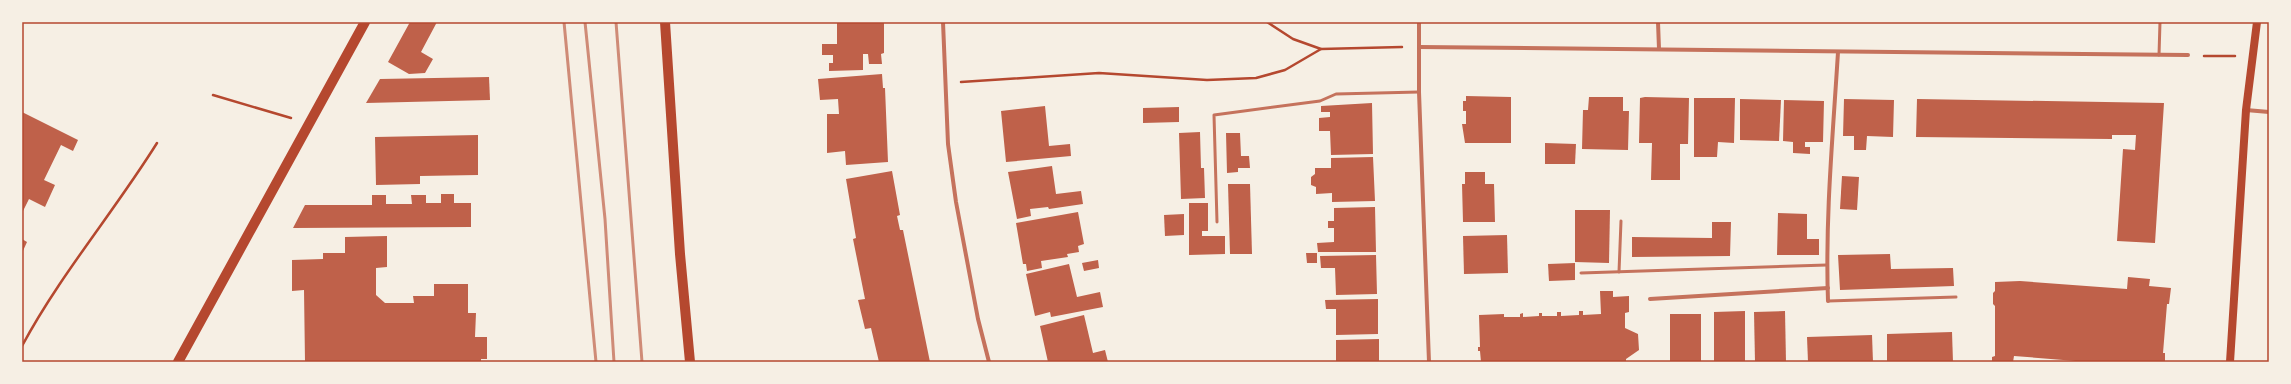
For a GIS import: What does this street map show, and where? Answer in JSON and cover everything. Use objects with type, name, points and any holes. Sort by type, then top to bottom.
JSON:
[{"type":"main road","points":[[178,362],[365,22]]},
{"type":"main road","points":[[665,22],[680,254],[690,362]]},
{"type":"main road","points":[[2230,362],[2246,110],[2251,56],[2257,22]]},
{"type":"street","points":[[943,22],[947,137],[954,188],[978,319],[990,362]]},
{"type":"street","points":[[1419,22],[1419,92],[1429,362]]},
{"type":"street","points":[[1658,22],[1659,49]]},
{"type":"street","points":[[1419,47],[2188,55]]},
{"type":"street","points":[[1828,301],[1827,265],[1838,52]]},
{"type":"street","points":[[2246,110],[2269,112]]},
{"type":"street","points":[[1650,299],[1828,288]]},
{"type":"lane","points":[[2159,55],[2160,22]]},
{"type":"lane","points":[[1217,222],[1214,115],[1320,100],[1336,94],[1419,92]]},
{"type":"lane","points":[[1620,272],[1621,221]]},
{"type":"lane","points":[[1581,273],[1827,265]]},
{"type":"lane","points":[[1828,301],[1956,297]]},
{"type":"path","points":[[1266,22],[1293,39],[1321,49],[1419,47]]},
{"type":"path","points":[[978,81],[1099,73],[1199,80],[1256,78],[1285,70],[1321,49]]},
{"type":"path","points":[[2188,55],[2251,56]]},
{"type":"path","points":[[213,95],[310,124]]},
{"type":"path","points":[[22,346],[49,300],[128,189],[157,143]]},
{"type":"building","points":[[410,22],[437,22],[421,52],[433,59],[425,73],[409,74],[388,62]]},
{"type":"building","points":[[837,22],[884,22],[884,53],[881,54],[882,64],[869,64],[868,54],[863,54],[863,70],[829,71],[829,63],[833,63],[833,55],[822,55],[822,44],[837,44]]},
{"type":"building","points":[[882,74],[883,88],[885,88],[888,162],[846,165],[845,151],[827,153],[827,114],[839,114],[838,99],[820,100],[818,79]]},
{"type":"building","points":[[489,77],[490,100],[366,103],[380,79]]},
{"type":"building","points":[[1466,96],[1511,97],[1511,143],[1465,143],[1462,124],[1466,124],[1466,111],[1463,111],[1463,101],[1466,101]]},
{"type":"building","points":[[1589,97],[1623,97],[1623,111],[1629,111],[1628,150],[1582,149],[1583,110],[1588,110]]},
{"type":"building","points":[[1640,98],[1689,98],[1688,144],[1680,144],[1680,180],[1651,180],[1652,143],[1639,143]]},
{"type":"building","points":[[1694,98],[1735,98],[1734,143],[1718,142],[1717,157],[1694,157]]},
{"type":"building","points":[[1740,99],[1781,100],[1779,141],[1740,140]]},
{"type":"building","points":[[1844,99],[1894,100],[1893,137],[1867,136],[1866,150],[1854,150],[1854,136],[1843,136]]},
{"type":"building","points":[[1917,99],[2164,103],[2155,243],[2117,241],[2123,149],[2135,150],[2136,135],[2112,135],[2112,139],[1916,137]]},
{"type":"building","points":[[1784,100],[1824,101],[1823,142],[1805,142],[1805,147],[1810,147],[1810,154],[1793,153],[1793,142],[1783,141]]},
{"type":"building","points":[[1372,103],[1373,154],[1331,155],[1330,131],[1319,131],[1319,118],[1330,117],[1330,112],[1321,112],[1321,106]]},
{"type":"building","points":[[1045,106],[1049,146],[1070,144],[1071,156],[1006,162],[1001,111]]},
{"type":"building","points":[[1179,107],[1179,122],[1143,123],[1143,108]]},
{"type":"building","points":[[22,112],[78,140],[73,151],[61,145],[44,180],[55,185],[45,207],[29,199],[22,213]]},
{"type":"building","points":[[1200,132],[1201,168],[1204,168],[1205,198],[1181,199],[1179,133]]},
{"type":"building","points":[[1226,133],[1240,133],[1241,156],[1249,156],[1250,168],[1238,168],[1238,172],[1227,173]]},
{"type":"building","points":[[478,135],[478,175],[420,176],[420,184],[376,185],[375,137]]},
{"type":"building","points":[[1545,143],[1576,144],[1575,164],[1545,164]]},
{"type":"building","points":[[1373,157],[1375,201],[1332,202],[1332,193],[1316,194],[1316,187],[1311,185],[1311,177],[1315,174],[1315,168],[1331,168],[1331,158]]},
{"type":"building","points":[[1052,166],[1056,194],[1081,191],[1083,204],[1049,209],[1048,207],[1030,209],[1031,216],[1017,219],[1008,172]]},
{"type":"building","points":[[892,171],[900,215],[897,216],[900,230],[903,230],[930,362],[879,362],[871,328],[865,329],[858,300],[865,299],[853,239],[856,238],[846,179]]},
{"type":"building","points":[[1465,172],[1485,172],[1485,184],[1494,184],[1495,222],[1463,222],[1462,184],[1465,184]]},
{"type":"building","points":[[1842,176],[1859,177],[1857,210],[1840,209]]},
{"type":"building","points":[[1228,184],[1250,184],[1252,254],[1230,254]]},
{"type":"building","points":[[441,194],[454,194],[454,203],[471,203],[471,227],[293,228],[305,205],[372,205],[372,195],[386,195],[386,204],[412,204],[411,195],[426,195],[426,203],[441,203]]},
{"type":"building","points":[[1189,203],[1208,203],[1208,231],[1202,231],[1202,236],[1225,236],[1225,254],[1189,255]]},
{"type":"building","points":[[1375,207],[1376,252],[1318,252],[1317,243],[1334,242],[1334,228],[1328,228],[1328,221],[1334,221],[1334,208]]},
{"type":"building","points":[[1575,210],[1610,210],[1609,263],[1575,262]]},
{"type":"building","points":[[1078,212],[1084,244],[1078,246],[1079,252],[1067,254],[1068,257],[1041,261],[1042,268],[1027,271],[1026,264],[1023,264],[1016,223]]},
{"type":"building","points":[[1778,213],[1807,214],[1807,239],[1819,239],[1819,255],[1777,255]]},
{"type":"building","points":[[1184,214],[1184,235],[1165,236],[1164,215]]},
{"type":"building","points":[[1712,222],[1731,222],[1730,256],[1632,257],[1632,237],[1712,238]]},
{"type":"building","points":[[1507,235],[1508,273],[1464,274],[1463,236]]},
{"type":"building","points":[[387,236],[387,267],[376,268],[376,295],[385,303],[414,303],[413,296],[434,296],[434,284],[468,284],[468,313],[476,313],[475,337],[487,337],[487,359],[481,359],[481,362],[305,362],[304,290],[292,291],[292,260],[323,259],[323,253],[345,253],[345,237]]},
{"type":"building","points":[[22,239],[27,242],[22,253]]},
{"type":"building","points":[[1306,253],[1317,253],[1317,263],[1307,263]]},
{"type":"building","points":[[1890,254],[1891,269],[1953,268],[1954,286],[1840,290],[1838,255]]},
{"type":"building","points":[[1376,255],[1377,294],[1336,295],[1335,268],[1321,268],[1320,256]]},
{"type":"building","points":[[1098,260],[1099,268],[1084,271],[1082,263]]},
{"type":"building","points":[[1575,263],[1575,280],[1549,281],[1548,264]]},
{"type":"building","points":[[1069,264],[1077,297],[1100,292],[1103,307],[1051,317],[1050,312],[1035,316],[1026,274]]},
{"type":"building","points":[[2128,277],[2150,279],[2149,286],[2171,288],[2169,304],[2167,304],[2163,353],[2165,353],[2165,362],[2088,362],[2014,356],[2013,362],[1992,362],[1992,357],[1995,356],[1995,306],[1993,304],[1993,293],[1995,291],[1995,282],[2020,281],[2127,289]]},
{"type":"building","points":[[1600,291],[1613,291],[1613,297],[1629,296],[1629,312],[1625,313],[1625,328],[1638,334],[1639,350],[1626,359],[1626,362],[1481,362],[1480,351],[1478,351],[1478,347],[1480,347],[1479,315],[1504,314],[1504,317],[1520,317],[1520,314],[1523,313],[1523,317],[1539,316],[1539,313],[1542,313],[1542,316],[1557,316],[1557,312],[1561,312],[1561,316],[1579,315],[1579,311],[1583,311],[1583,315],[1601,314]]},
{"type":"building","points":[[1378,299],[1378,334],[1336,335],[1336,309],[1326,309],[1325,300]]},
{"type":"building","points":[[1745,311],[1745,362],[1714,362],[1714,312]]},
{"type":"building","points":[[1785,311],[1786,362],[1755,362],[1754,312]]},
{"type":"building","points":[[1670,314],[1701,314],[1701,362],[1670,362]]},
{"type":"building","points":[[1084,315],[1093,353],[1105,350],[1108,362],[1048,362],[1040,326]]},
{"type":"building","points":[[1952,332],[1953,362],[1887,362],[1887,334]]},
{"type":"building","points":[[1872,335],[1873,362],[1808,362],[1807,337]]},
{"type":"building","points":[[1379,339],[1379,362],[1336,362],[1336,340]]},
{"type":"railway","points":[[564,22],[596,362]]},
{"type":"railway","points":[[585,22],[605,219],[614,362]]},
{"type":"railway","points":[[616,22],[642,362]]}]
